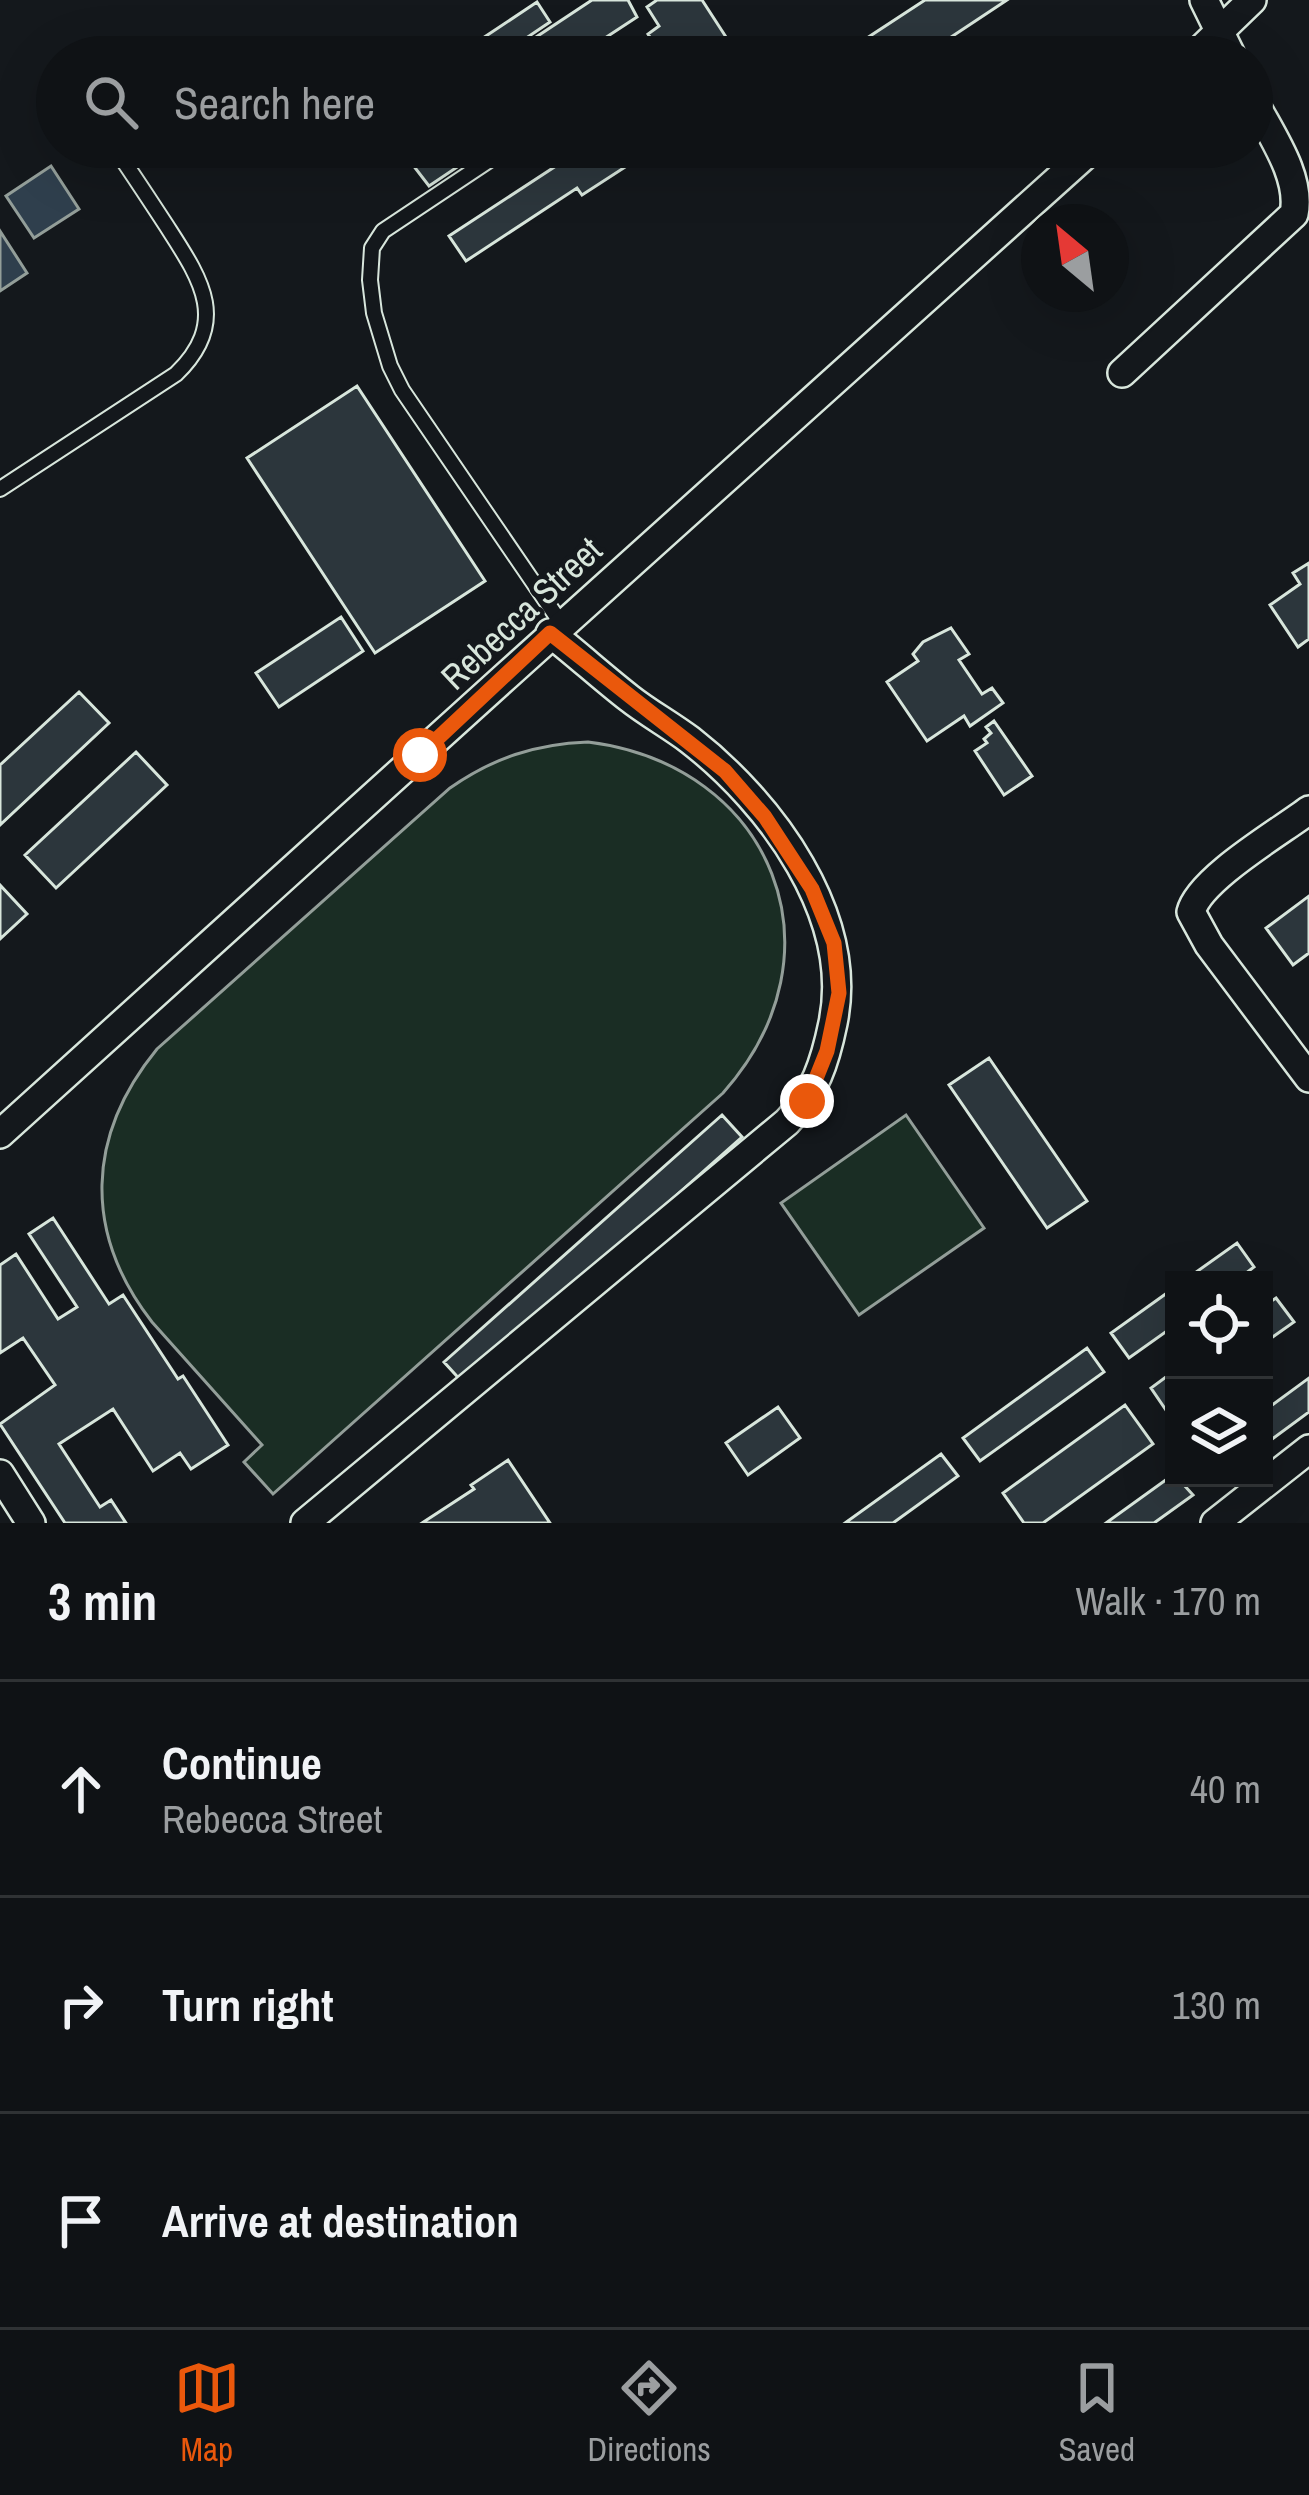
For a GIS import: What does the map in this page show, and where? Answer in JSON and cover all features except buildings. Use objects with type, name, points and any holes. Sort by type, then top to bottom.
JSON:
[{"type":"street","points":[[1204,0],[1222,36]]},
{"type":"street","points":[[1231,36],[1252,0]]},
{"type":"street","points":[[1122,373],[1294,214],[1296,194],[1273,141]]},
{"type":"street","name":"Rebecca Street","points":[[0,1134],[1071,168]]},
{"type":"street","points":[[305,1523],[787,1122],[807,1101],[827,1051],[839,993],[834,943],[812,889],[789,850],[725,771],[556,628]]},
{"type":"street","points":[[1309,810],[1201,892],[1191,911],[1209,945],[1309,1078]]},
{"type":"street","points":[[1215,1523],[1309,1449]]},
{"type":"street","points":[[0,1474],[31,1523]]},
{"type":"lane","points":[[0,489],[176,374],[203,336],[206,303],[196,271],[128,168]]},
{"type":"lane","points":[[477,168],[383,231],[372,248],[374,313],[402,390],[556,628]]},
{"type":"green space","points":[[588,742],[652,758],[705,787],[745,826],[772,874],[784,926],[781,982],[761,1039],[723,1093],[273,1494],[244,1462],[262,1445],[152,1322],[114,1254],[102,1185],[117,1116],[157,1049],[450,788],[515,754]]},
{"type":"green space","points":[[906,1115],[984,1228],[859,1315],[781,1203]]},
{"type":"water","points":[[52,168],[79,209],[34,238],[6,196]]},
{"type":"water","points":[[0,231],[27,273],[0,291]]},
{"type":"route","points":[[420,755],[550,633],[725,771],[789,850],[812,889],[834,943],[839,993],[827,1051],[807,1101]]}]
